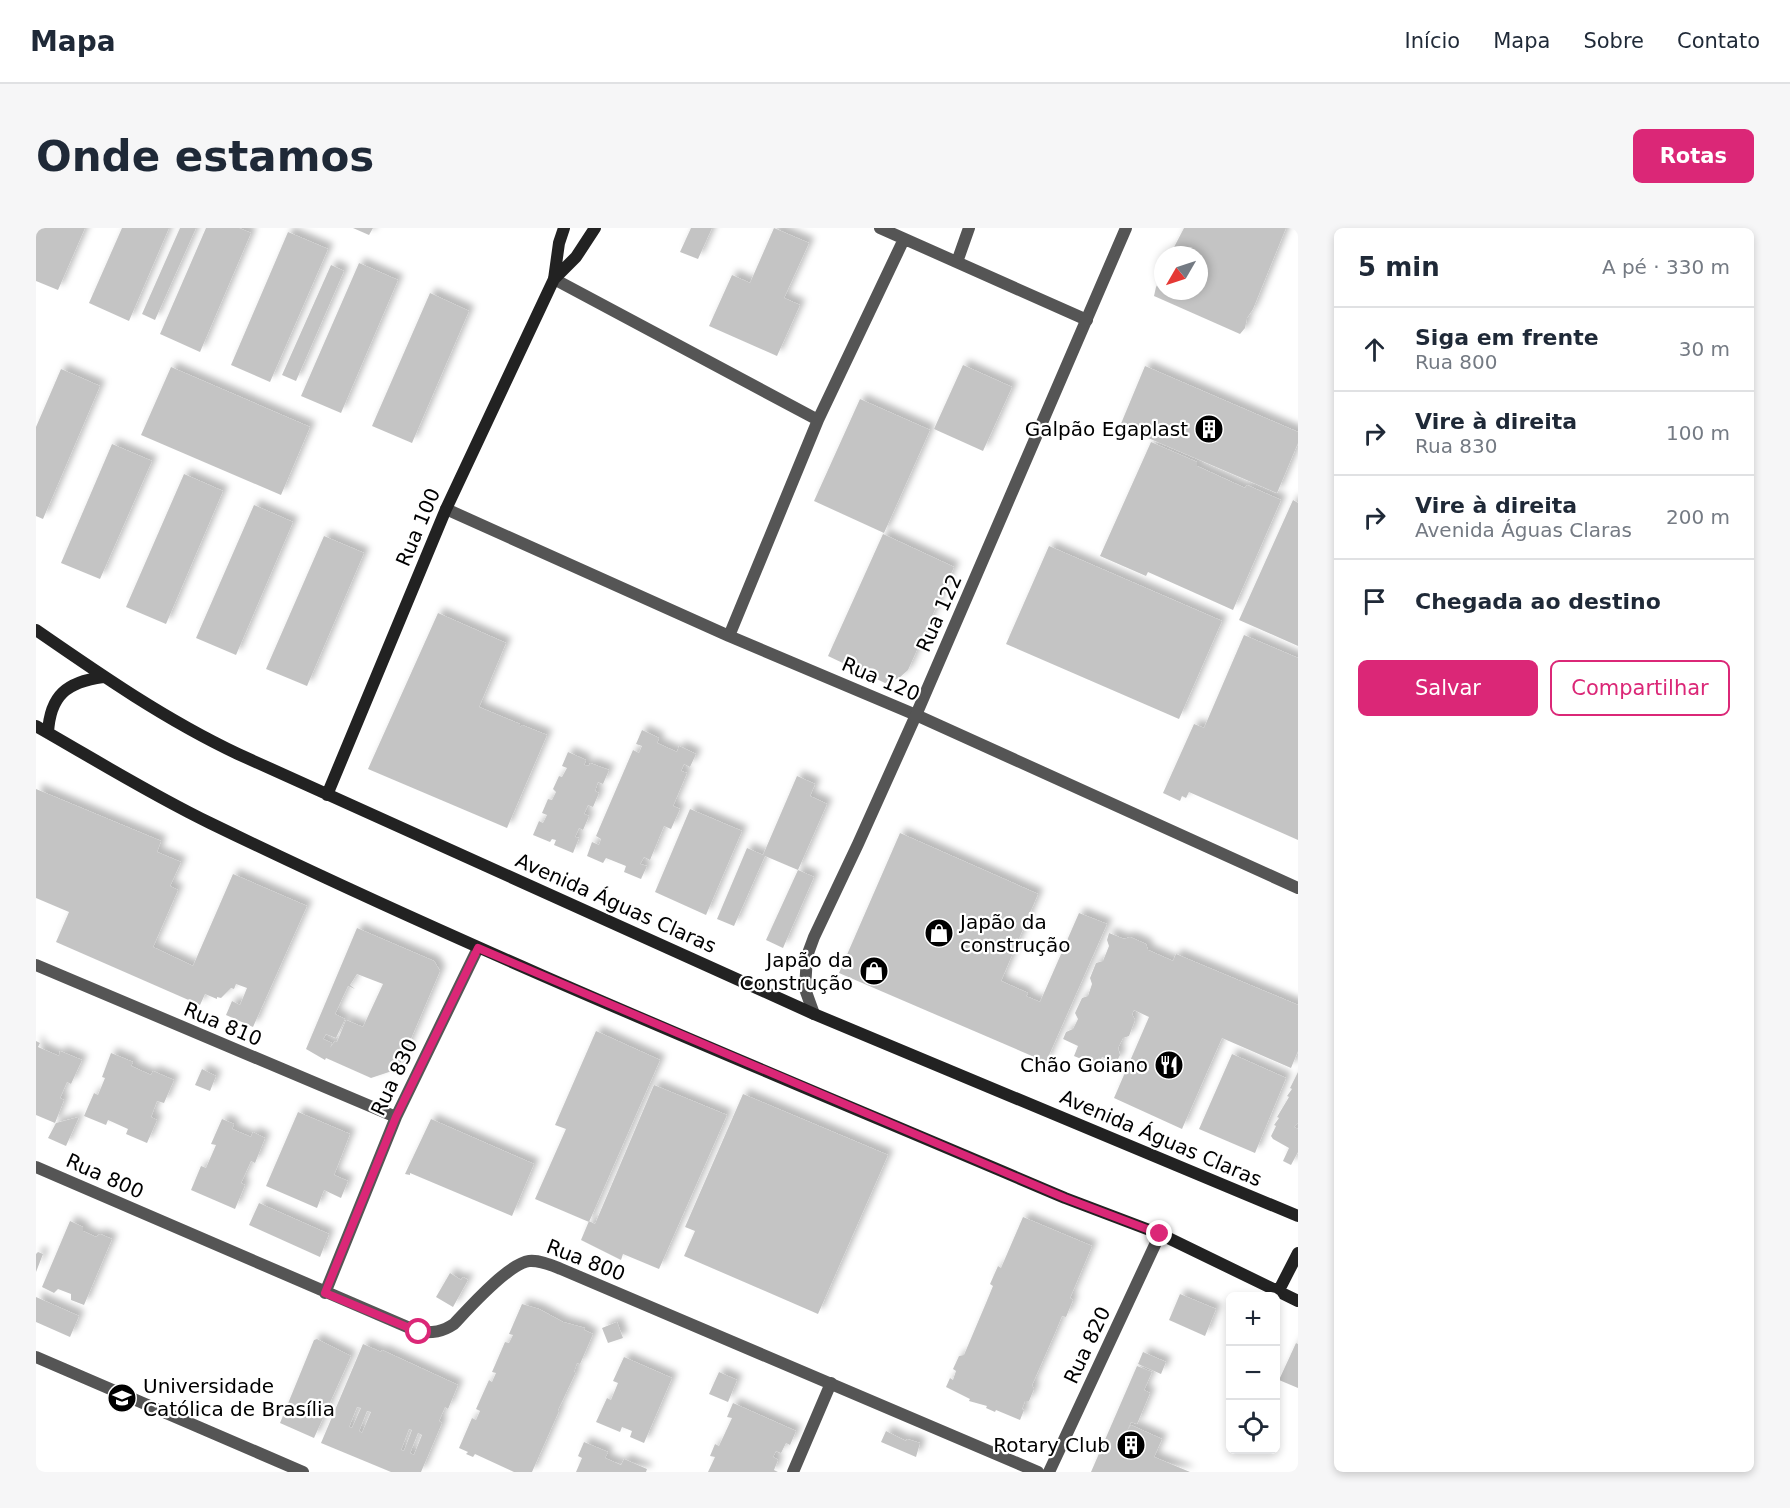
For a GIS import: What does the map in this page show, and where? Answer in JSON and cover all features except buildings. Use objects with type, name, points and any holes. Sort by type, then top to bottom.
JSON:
[{"type":"main road","name":"Rua 100","points":[[327,795],[446,509],[554,279],[559,243],[564,228]]},
{"type":"main road","name":"Rua 100","points":[[554,279],[576,257],[596,228]]},
{"type":"main road","name":"Avenida Águas Claras","points":[[36,630],[103,677],[204,738],[814,1014],[1298,1216]]},
{"type":"main road","points":[[42,734],[56,699],[77,682],[103,677]]},
{"type":"main road","points":[[36,726],[42,734],[210,823],[478,948],[1065,1198],[1160,1234],[1278,1292],[1298,1253]]},
{"type":"main road","points":[[1280,1293],[1298,1301]]},
{"type":"street","points":[[879,228],[1087,320]]},
{"type":"street","points":[[957,262],[969,228]]},
{"type":"street","name":"Rua 122","points":[[814,1014],[805,989],[807,956],[821,920],[858,844],[915,715],[1126,228]]},
{"type":"street","points":[[729,636],[818,420],[904,239]]},
{"type":"street","points":[[554,279],[818,420]]},
{"type":"street","name":"Rua 120","points":[[446,509],[729,636],[915,715],[1297,890]]},
{"type":"street","name":"Rua 830","points":[[325,1293],[396,1117],[478,948]]},
{"type":"street","name":"Rua 810","points":[[36,965],[396,1117]]},
{"type":"street","name":"Rua 800","points":[[36,1167],[419,1332],[432,1333],[444,1330],[454,1324],[479,1298],[516,1266],[525,1262],[540,1262],[1038,1472]]},
{"type":"street","name":"Rua 820","points":[[1049,1472],[1160,1234]]},
{"type":"street","points":[[36,1357],[303,1472]]},
{"type":"street","points":[[793,1472],[831,1383]]},
{"type":"place","name":"Galpão Egaplast","points":[[1209,429]]},
{"type":"place","name":"Japão da construção","points":[[939,933]]},
{"type":"place","name":"Japão da Construção","points":[[874,971]]},
{"type":"place","name":"Chão Goiano","points":[[1169,1065]]},
{"type":"place","name":"Universidade Católica de Brasília","points":[[122,1398]]},
{"type":"place","name":"Rotary Club","points":[[1131,1445]]},
{"type":"route","points":[[419,1332],[325,1293],[396,1117],[478,948],[1065,1198],[1160,1234]]}]
